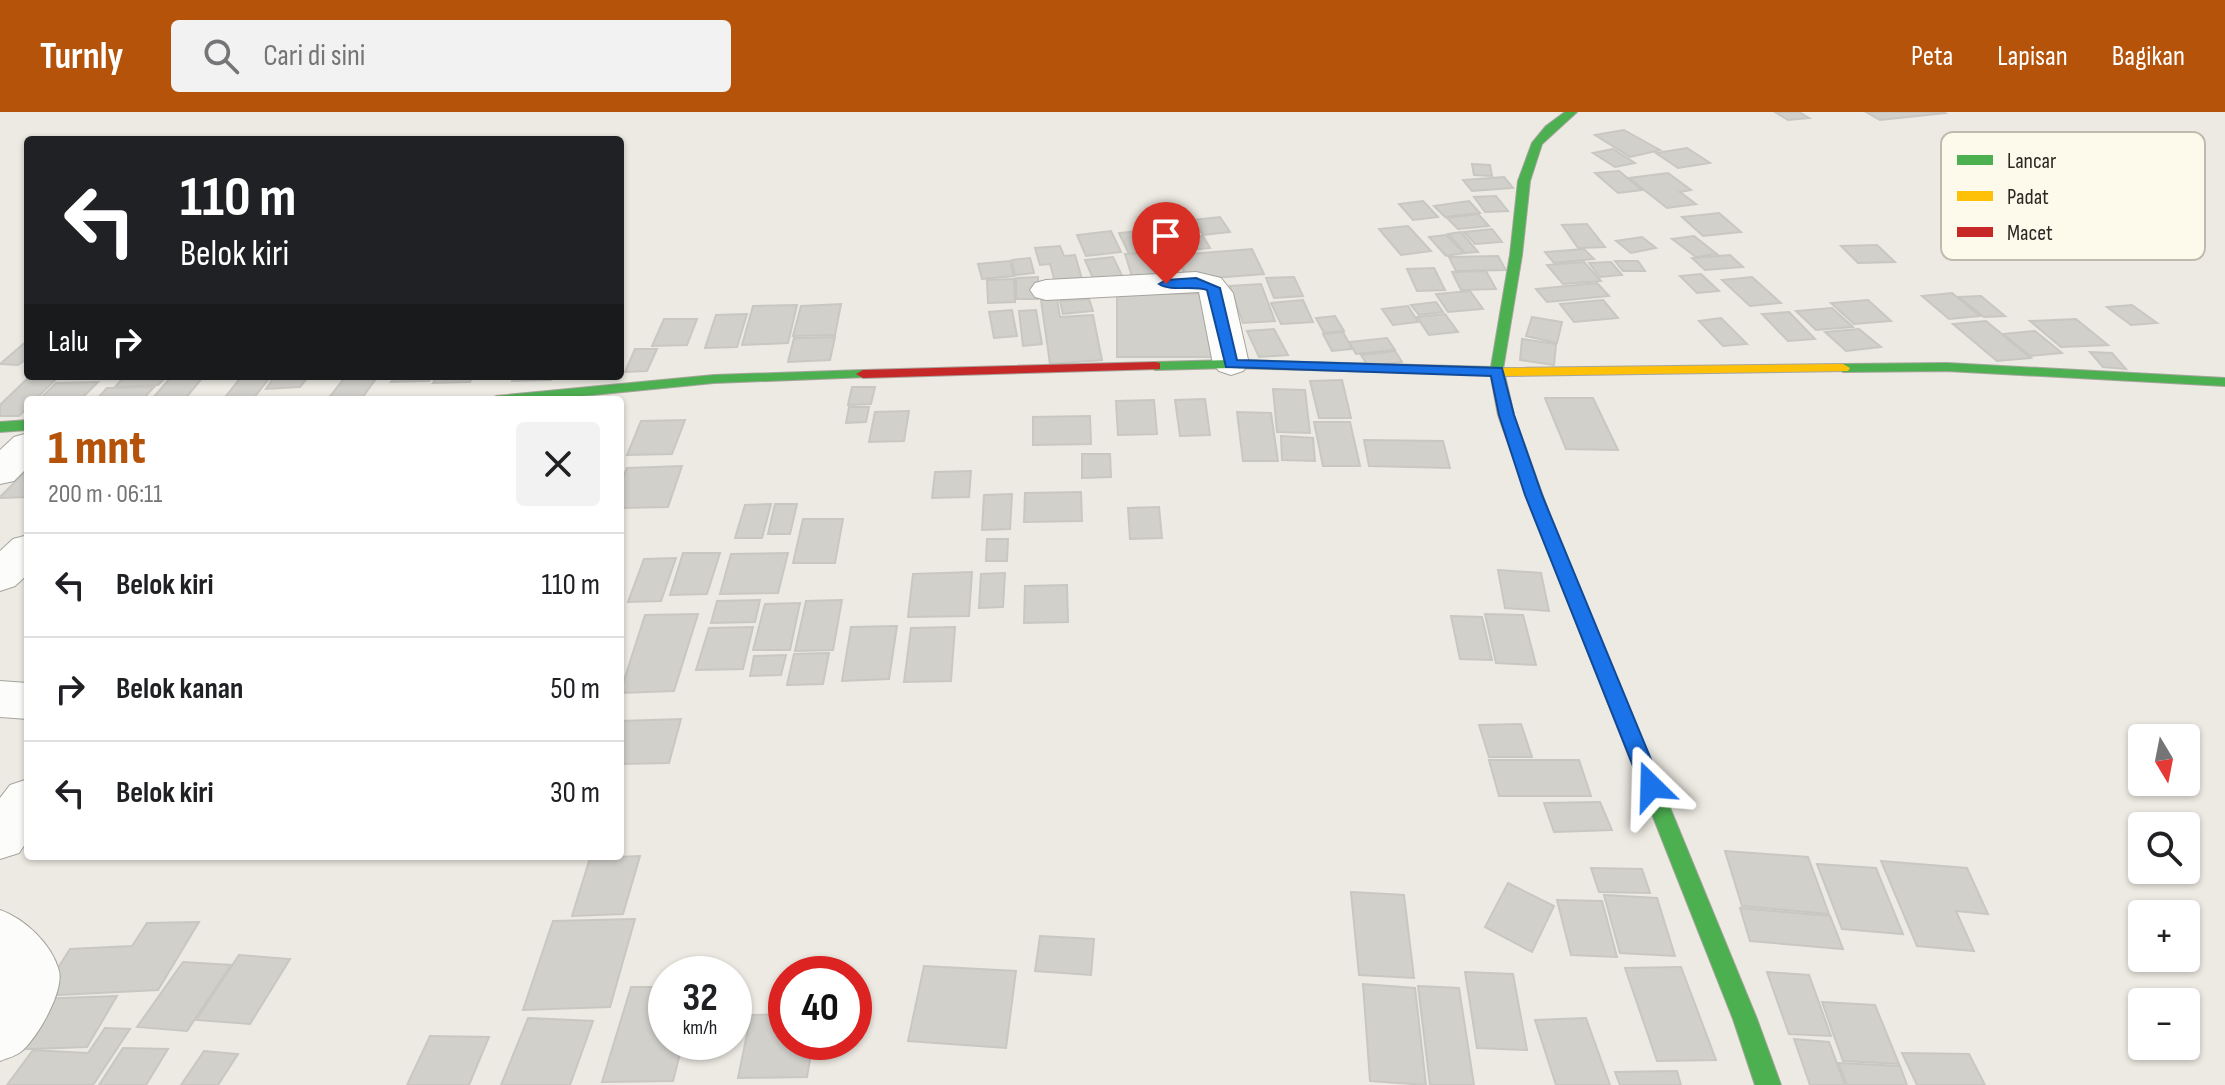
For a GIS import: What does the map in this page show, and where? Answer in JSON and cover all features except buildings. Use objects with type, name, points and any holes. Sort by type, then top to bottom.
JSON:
[{"type":"street","points":[[1572,112],[1550,128],[1537,143],[1524,181],[1516,255],[1497,372],[1506,415],[1533,495],[1734,990],[1768,1085]]},
{"type":"street","points":[[1046,290],[1196,282],[1210,285],[1217,293],[1231,364]]},
{"type":"street","points":[[544,396],[781,376],[1231,364],[1497,372],[1947,367],[2225,382]]},
{"type":"street","points":[[0,427],[24,425]]},
{"type":"street","points":[[0,472],[24,449]]},
{"type":"street","points":[[0,699],[24,701]]},
{"type":"street","points":[[0,837],[24,805]]},
{"type":"street","points":[[0,935],[30,971],[31,978],[27,994],[0,1032]]},
{"type":"traffic: fast","points":[[1155,366],[1231,364],[1497,372],[1516,255],[1524,181],[1537,143],[1550,128],[1572,112]]},
{"type":"traffic: fast","points":[[1843,368],[1947,367],[2225,382]]},
{"type":"traffic: fast","points":[[538,396],[714,379],[863,374]]},
{"type":"traffic: fast","points":[[0,427],[24,425]]},
{"type":"traffic: fast","points":[[1542,516],[1745,1019],[1768,1085]]},
{"type":"traffic: slow","points":[[1542,516],[1506,415],[1497,372],[1843,368]]},
{"type":"traffic: jam","points":[[863,374],[1155,366]]},
{"type":"route","points":[[1166,284],[1196,282],[1213,288],[1217,293],[1231,364],[1497,372],[1506,415],[1533,495],[1651,786]]}]
